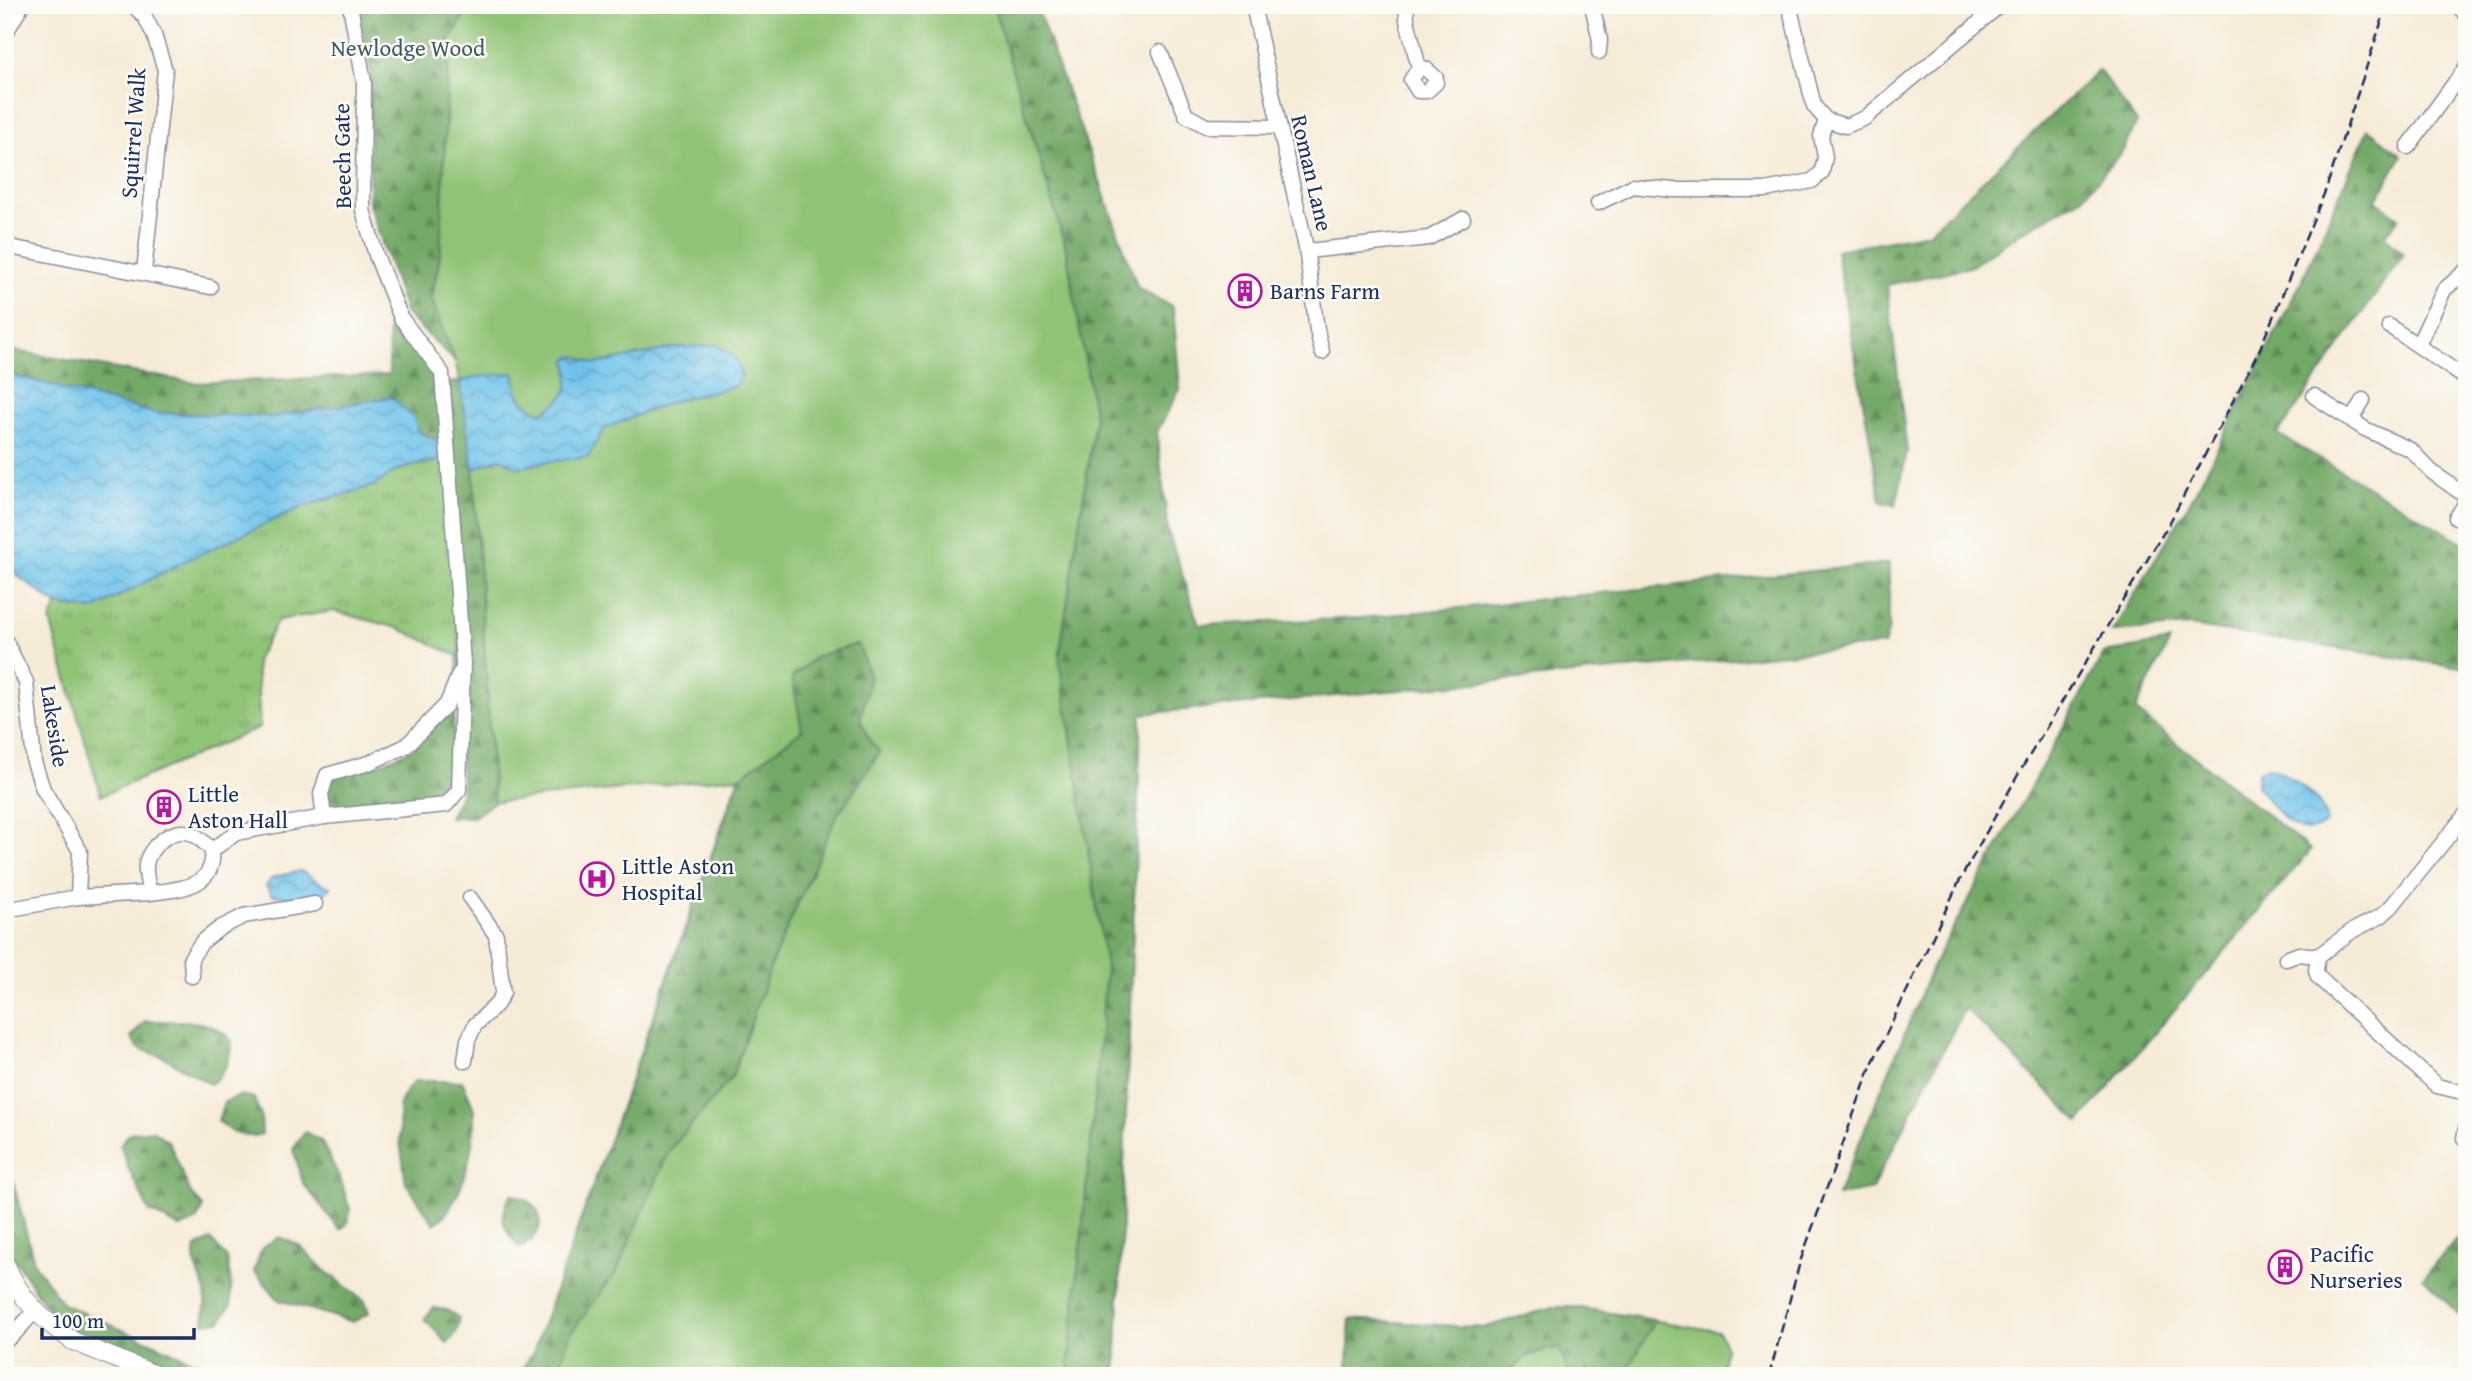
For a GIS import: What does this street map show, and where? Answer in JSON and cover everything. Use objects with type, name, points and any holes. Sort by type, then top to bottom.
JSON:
[{"type":"main road","points":[[5,1264],[20,1294],[34,1312],[74,1341],[158,1376]]},
{"type":"street","points":[[5,34],[22,5]]},
{"type":"street","name":"Squirrel Walk","points":[[133,5],[145,17],[165,70],[144,272]]},
{"type":"street","name":"Beech Gate","points":[[350,5],[364,82],[363,210],[376,255],[401,318],[442,373],[463,663]]},
{"type":"street","name":"Roman Lane","points":[[1252,5],[1307,251],[1322,352]]},
{"type":"street","points":[[1406,5],[1419,68]]},
{"type":"street","points":[[1592,5],[1600,40],[1599,51]]},
{"type":"street","points":[[1789,5],[1814,106],[1826,120],[1846,126],[1866,118],[2000,5]]},
{"type":"street","points":[[1160,52],[1186,115],[1206,126],[1278,127]]},
{"type":"street","points":[[2408,147],[2435,117],[2467,65]]},
{"type":"street","points":[[1598,203],[1633,186],[1673,190],[1765,190],[1812,181],[1822,172],[1825,156],[1821,136],[1826,120]]},
{"type":"street","points":[[1307,251],[1429,238],[1463,219]]},
{"type":"street","points":[[5,246],[211,287]]},
{"type":"street","points":[[2418,345],[2444,290],[2467,270]]},
{"type":"street","points":[[2453,281],[2467,290]]},
{"type":"street","points":[[2389,326],[2467,379]]},
{"type":"street","points":[[2314,396],[2365,429],[2411,450],[2432,472],[2467,499],[2456,519]]},
{"type":"street","points":[[2352,419],[2363,400]]},
{"type":"street","name":"Lakeside","points":[[5,640],[26,682],[34,762],[43,789],[80,851],[78,897]]},
{"type":"street","points":[[324,817],[321,794],[327,775],[369,762],[406,746],[447,704],[463,663]]},
{"type":"street","points":[[212,850],[236,833],[324,817],[446,804],[459,790],[463,663]]},
{"type":"street","points":[[2286,959],[2299,954],[2318,956],[2352,931],[2381,916],[2467,813]]},
{"type":"street","points":[[5,910],[78,897],[150,893],[180,889],[206,877],[213,863],[212,850],[192,833],[177,832],[161,841],[152,851],[146,867],[150,893]]},
{"type":"street","points":[[465,1061],[468,1040],[475,1025],[497,1004],[503,993],[496,935],[470,898]]},
{"type":"street","points":[[192,976],[191,958],[202,942],[220,928],[244,916],[315,904]]},
{"type":"street","points":[[2318,956],[2318,977],[2437,1086],[2458,1091],[2467,1087]]},
{"type":"street","points":[[5,1340],[34,1312]]},
{"type":"green space","name":"Newlodge Wood","points":[[358,5],[471,5],[449,41],[440,256],[431,299],[455,361],[406,314],[369,204],[371,74]]},
{"type":"green space","points":[[471,5],[1033,5],[1141,714],[1116,1376],[525,1376],[739,777],[494,802],[473,469],[502,458],[518,468],[546,462],[605,428],[676,400],[736,386],[673,348],[596,364],[575,356],[567,359],[569,379],[566,392],[558,402],[542,413],[525,405],[516,390],[476,377],[460,382],[455,361],[431,299],[440,256],[449,40]]},
{"type":"green space","points":[[993,5],[1036,5],[1138,288],[1173,307],[1180,389],[1157,432],[1168,531],[1199,625],[1362,618],[1889,563],[1889,628],[1884,645],[1141,714],[1116,1376],[1070,1376],[1069,1362],[1106,968],[1059,658],[1095,419],[1066,248]]},
{"type":"green space","points":[[2099,70],[2137,122],[2123,150],[2083,197],[2019,234],[1970,267],[1887,285],[1907,451],[1896,506],[1881,502],[1836,250],[1928,233]]},
{"type":"green space","points":[[2368,129],[2402,155],[2376,201],[2400,218],[2384,235],[2404,254],[2278,434],[2467,545],[2467,668],[2190,626],[2112,632],[2195,493],[2305,274]]},
{"type":"green space","points":[[388,305],[437,373],[445,444],[418,432],[391,397],[273,417],[153,413],[5,373],[5,349],[195,383],[389,375]]},
{"type":"green space","points":[[460,382],[473,469],[494,802],[474,817],[449,817],[462,792],[448,383]]},
{"type":"green space","points":[[447,458],[460,657],[398,628],[334,611],[278,620],[256,661],[260,727],[101,796],[50,621],[57,605],[93,610],[183,562],[304,506],[375,485],[397,470]]},
{"type":"green space","points":[[2170,641],[2135,710],[2311,850],[2079,1122],[1965,1008],[1872,1189],[1837,1196],[1933,965],[2104,653]]},
{"type":"green space","points":[[858,644],[870,677],[860,719],[870,741],[880,752],[836,817],[773,960],[732,1077],[669,1151],[616,1273],[570,1334],[557,1376],[518,1376],[534,1350],[740,777],[802,730],[792,677],[817,656]]},
{"type":"green space","points":[[450,709],[454,709],[452,787],[439,799],[327,812],[326,789],[333,776],[377,765],[413,749]]},
{"type":"green space","points":[[145,1021],[192,1022],[213,1027],[223,1033],[232,1041],[224,1071],[210,1084],[163,1057],[138,1048],[131,1037]]},
{"type":"green space","points":[[415,1081],[462,1081],[474,1112],[473,1141],[465,1174],[452,1204],[434,1224],[406,1183],[400,1141],[399,1107],[405,1092]]},
{"type":"green space","points":[[242,1095],[254,1098],[261,1116],[262,1134],[239,1134],[218,1121],[224,1102]]},
{"type":"green space","points":[[152,1130],[169,1142],[191,1194],[203,1207],[196,1221],[180,1228],[149,1211],[120,1145],[130,1133]]},
{"type":"green space","points":[[305,1132],[321,1141],[341,1180],[350,1210],[347,1224],[340,1230],[303,1183],[293,1148]]},
{"type":"green space","points":[[5,1152],[35,1265],[63,1304],[228,1376],[177,1376],[135,1355],[69,1328],[46,1307],[8,1249],[5,1238]]},
{"type":"green space","points":[[511,1194],[535,1207],[540,1220],[533,1239],[520,1248],[509,1234],[503,1217]]},
{"type":"green space","points":[[2461,1234],[2467,1240],[2467,1323],[2423,1278]]},
{"type":"green space","points":[[279,1237],[299,1245],[324,1270],[365,1301],[369,1313],[353,1322],[279,1300],[254,1271],[262,1248]]},
{"type":"green space","points":[[211,1240],[227,1258],[231,1304],[221,1321],[204,1323],[206,1292],[194,1261],[196,1247]]},
{"type":"green space","points":[[1554,1307],[1573,1307],[1718,1331],[1726,1347],[1720,1376],[1348,1376],[1350,1319],[1483,1328]]},
{"type":"green space","points":[[1554,1307],[1573,1307],[1655,1320],[1625,1376],[1569,1376],[1559,1347],[1529,1355],[1504,1376],[1348,1376],[1350,1319],[1483,1328]]},
{"type":"green space","points":[[433,1308],[447,1310],[459,1318],[456,1332],[447,1343],[424,1319]]},
{"type":"water","points":[[717,345],[734,356],[742,375],[736,386],[676,400],[605,428],[588,457],[518,468],[501,458],[473,469],[460,382],[476,377],[514,373],[521,398],[542,413],[558,402],[566,392],[569,379],[567,359],[575,356],[596,364],[673,348]]},
{"type":"water","points":[[5,373],[153,413],[273,417],[391,397],[415,419],[418,432],[445,444],[447,458],[397,470],[375,485],[304,506],[183,562],[93,610],[57,605],[5,566]]},
{"type":"water","points":[[2267,767],[2284,774],[2304,788],[2321,806],[2326,822],[2306,830],[2296,827],[2278,813],[2257,786],[2258,772]]},
{"type":"water","points":[[300,871],[331,887],[326,893],[304,899],[272,895],[266,886],[272,878]]},
{"type":"railway","points":[[1769,1376],[1800,1262],[1871,1066],[1960,880],[2019,773],[2170,522],[2259,351],[2326,189],[2387,5]]},
{"type":"place","name":"Barns Farm","points":[[1245,291]]},
{"type":"place","name":"Little Aston Hall","points":[[164,807]]},
{"type":"place","name":"Little Aston Hospital","points":[[597,879]]},
{"type":"place","name":"Pacific Nurseries","points":[[2285,1267]]}]
